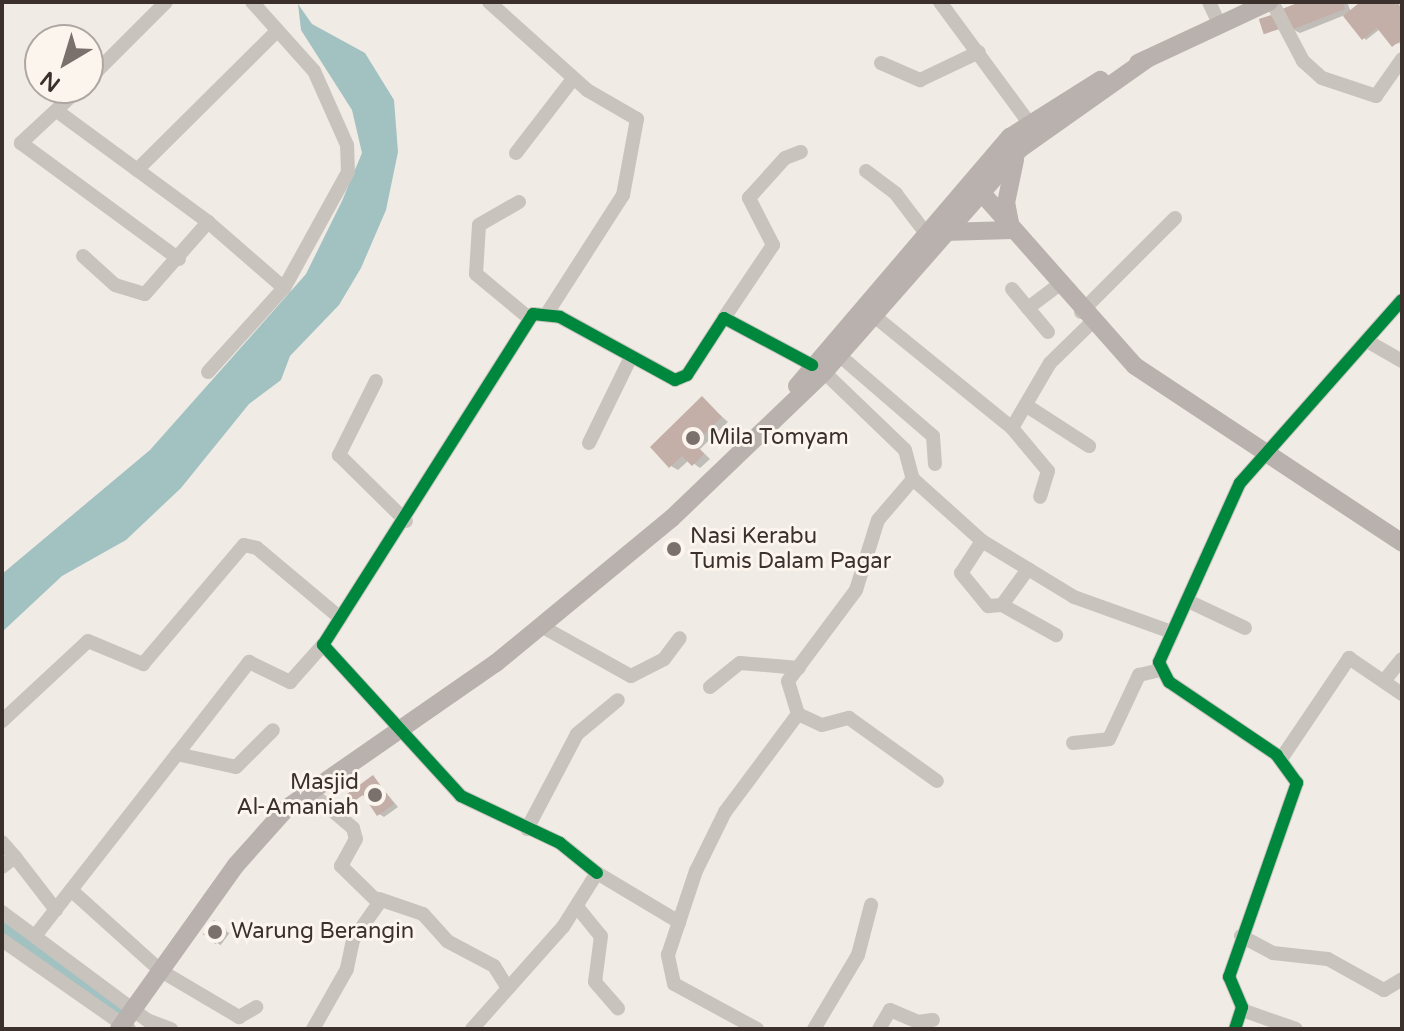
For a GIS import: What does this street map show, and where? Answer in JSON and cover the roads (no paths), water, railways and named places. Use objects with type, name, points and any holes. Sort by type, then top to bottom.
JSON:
[{"type":"main road","points":[[126,1023],[252,845],[308,790],[399,729],[541,626],[772,423],[925,232],[1034,128],[1147,59],[1219,23],[1271,2]]},
{"type":"main road","points":[[1012,230],[1007,189],[1020,149],[1034,128]]},
{"type":"main road","points":[[818,369],[839,355],[944,232],[974,186],[1020,149]]},
{"type":"main road","points":[[974,186],[1086,318],[1154,381],[1268,452],[1402,543]]},
{"type":"main road","points":[[944,232],[1012,230]]},
{"type":"street","points":[[104,64],[166,2]]},
{"type":"street","points":[[208,372],[284,288],[319,232],[350,159],[314,71],[252,2]]},
{"type":"street","points":[[35,936],[249,662],[290,682],[323,645],[406,521],[529,318],[548,312],[623,195],[637,122],[573,79],[489,2]]},
{"type":"street","points":[[940,2],[1034,128]]},
{"type":"street","points":[[1209,2],[1219,23]]},
{"type":"street","points":[[1271,2],[1303,61],[1322,78],[1376,96],[1402,59]]},
{"type":"street","points":[[137,170],[276,32]]},
{"type":"street","points":[[881,63],[920,80],[979,52]]},
{"type":"street","points":[[516,153],[573,79]]},
{"type":"street","points":[[64,104],[24,134],[25,148],[179,259]]},
{"type":"street","points":[[57,111],[208,222],[284,288]]},
{"type":"street","points":[[548,312],[679,380],[773,245],[749,198],[785,158],[801,152]]},
{"type":"street","points":[[866,171],[896,194],[925,232]]},
{"type":"street","points":[[519,202],[479,225],[476,274],[529,318]]},
{"type":"street","points":[[1012,428],[1059,352],[1175,218]]},
{"type":"street","points":[[83,256],[115,285],[142,295],[179,259],[208,222]]},
{"type":"street","points":[[1028,308],[1058,285]]},
{"type":"street","points":[[1012,289],[1048,332]]},
{"type":"street","points":[[1160,670],[1172,632],[1188,601],[1223,511],[1268,452],[1402,300]]},
{"type":"street","points":[[873,315],[1012,428],[1048,471],[1040,497]]},
{"type":"street","points":[[724,318],[818,369],[905,450],[913,479],[982,541],[1074,597],[1172,632]]},
{"type":"street","points":[[1367,341],[1402,361]]},
{"type":"street","points":[[839,355],[933,436],[935,464]]},
{"type":"street","points":[[589,443],[631,357]]},
{"type":"street","points":[[376,381],[339,455],[406,521]]},
{"type":"street","points":[[1027,406],[1089,446]]},
{"type":"street","points":[[913,479],[878,520],[856,590],[786,690],[798,714],[822,725],[849,718],[937,781]]},
{"type":"street","points":[[982,541],[962,576],[988,606],[1002,605],[1056,635]]},
{"type":"street","points":[[2,721],[88,641],[143,664],[244,545],[257,548],[340,618]]},
{"type":"street","points":[[1002,605],[1028,569]]},
{"type":"street","points":[[1188,601],[1245,628]]},
{"type":"street","points":[[541,626],[631,676],[664,659],[680,638]]},
{"type":"street","points":[[323,645],[461,796],[527,829],[679,922]]},
{"type":"street","points":[[1281,759],[1349,658],[1402,694]]},
{"type":"street","points":[[1384,681],[1402,659]]},
{"type":"street","points":[[710,687],[740,663],[799,668]]},
{"type":"street","points":[[1073,743],[1109,739],[1139,675],[1160,670],[1281,759],[1296,791],[1241,936],[1228,979],[1242,1010],[1235,1029]]},
{"type":"street","points":[[527,829],[577,734],[618,700]]},
{"type":"street","points":[[757,1029],[670,978],[666,963],[679,922],[725,812],[798,714]]},
{"type":"street","points":[[177,754],[236,767],[273,730]]},
{"type":"street","points":[[308,790],[353,828],[356,839],[341,866],[379,899],[423,914],[447,941],[494,966],[506,985]]},
{"type":"street","points":[[2,842],[56,910]]},
{"type":"street","points":[[2,867],[15,857]]},
{"type":"street","points":[[472,1029],[506,985],[578,908],[597,873]]},
{"type":"street","points":[[71,890],[161,971],[239,1017],[256,1007]]},
{"type":"street","points":[[313,1029],[379,899]]},
{"type":"street","points":[[814,1029],[858,955],[871,905]]},
{"type":"street","points":[[578,908],[602,940],[595,982],[618,1008]]},
{"type":"street","points":[[2,912],[35,936],[126,1023]]},
{"type":"street","points":[[1241,936],[1273,953],[1328,959],[1384,990],[1402,979]]},
{"type":"street","points":[[2,940],[126,1023],[171,1029]]},
{"type":"street","points":[[879,1029],[890,1010],[913,1021],[933,1020]]},
{"type":"street","points":[[1242,1010],[1296,1029]]},
{"type":"water","points":[[298,4],[312,24],[365,53],[394,100],[398,152],[386,210],[361,268],[339,305],[290,356],[281,380],[249,404],[181,488],[126,540],[62,576],[2,632],[2,574],[150,450],[306,274],[342,201],[362,153],[352,110],[301,30]]},
{"type":"waterway","points":[[2,928],[120,1010]]},
{"type":"place","name":"Mila Tomyam","points":[[693,438]]},
{"type":"place","name":"Nasi Kerabu Tumis Dalam Pagar","points":[[674,549]]},
{"type":"place","name":"Masjid Al-Amaniah","points":[[375,795]]},
{"type":"place","name":"Warung Berangin","points":[[215,932]]}]
